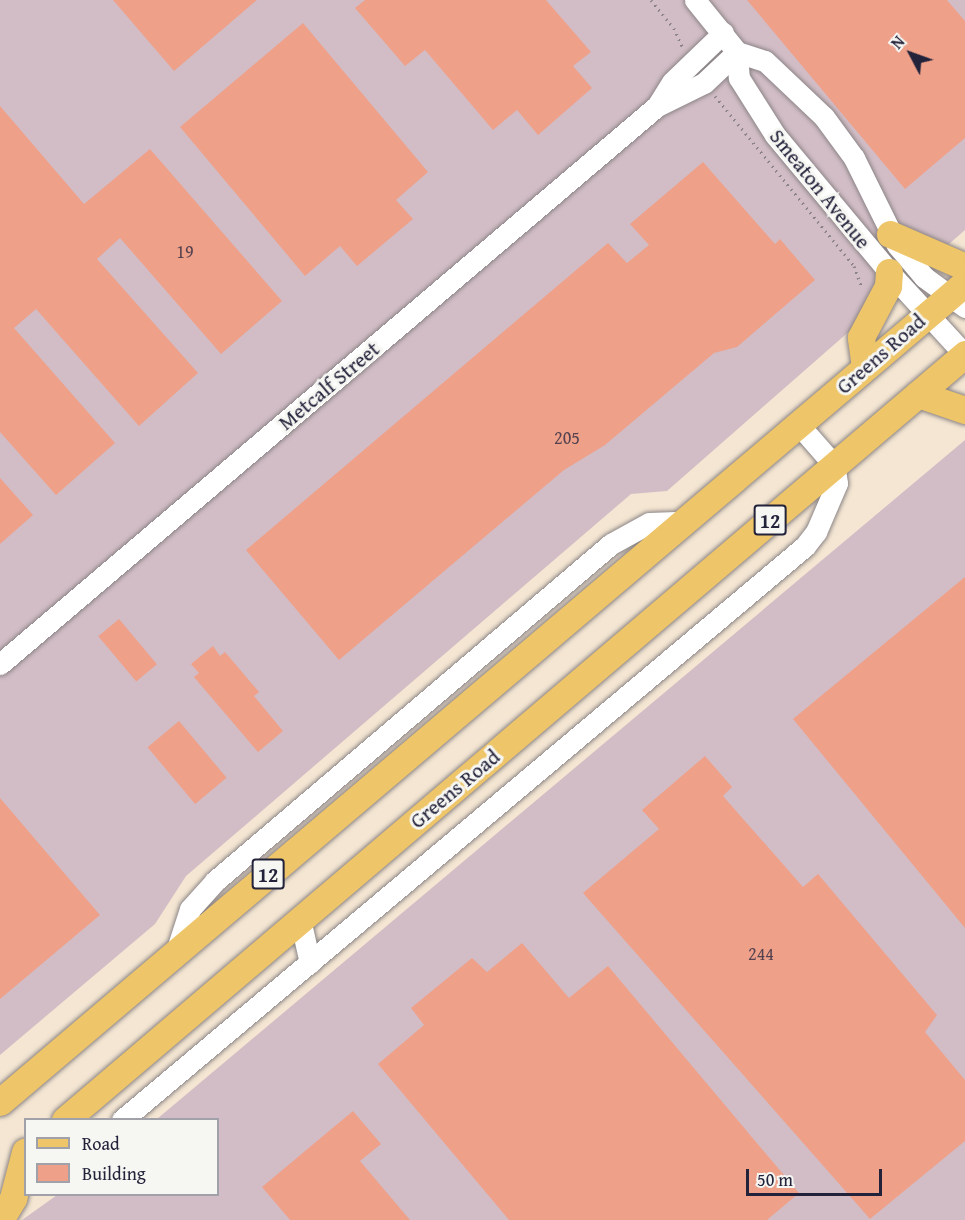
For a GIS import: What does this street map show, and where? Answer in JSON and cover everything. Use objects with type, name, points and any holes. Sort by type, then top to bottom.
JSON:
[{"type":"main road","points":[[890,234],[965,267]]},
{"type":"main road","points":[[865,367],[861,337],[888,286],[889,272]]},
{"type":"main road","name":"Greens Road","points":[[0,1102],[865,367],[927,315],[960,296]]},
{"type":"main road","name":"Greens Road","points":[[76,1117],[300,919],[965,355]]},
{"type":"main road","points":[[918,394],[965,410]]},
{"type":"main road","points":[[0,1173],[24,1153]]},
{"type":"main road","points":[[0,1220],[13,1198],[24,1156]]},
{"type":"street","name":"Smeaton Avenue","points":[[695,0],[737,52],[739,78],[763,119],[889,272],[965,355]]},
{"type":"street","name":"Metcalf Street","points":[[657,106],[672,82],[723,33]]},
{"type":"street","name":"Smeaton Avenue","points":[[737,52],[765,61],[824,117],[854,158],[890,234],[924,277],[960,296]]},
{"type":"street","name":"Metcalf Street","points":[[0,664],[657,106],[704,83],[737,52]]},
{"type":"street","points":[[799,425],[834,465]]},
{"type":"street","name":"Greens Road","points":[[123,1118],[805,546],[816,532],[837,483],[834,465]]},
{"type":"street","points":[[300,919],[310,963]]},
{"type":"shaded area","points":[[0,0],[965,0],[965,230],[667,491],[631,494],[186,876],[155,924],[0,1055]]},
{"type":"shaded area","points":[[965,440],[965,1220],[22,1220],[56,1196],[219,1196],[219,1118],[158,1118]]},
{"type":"building","points":[[113,0],[257,0],[174,71]]},
{"type":"building","points":[[365,0],[546,0],[591,52],[573,66],[592,88],[538,135],[517,110],[493,130],[425,50],[405,66],[355,8]]},
{"type":"building","points":[[747,0],[947,0],[965,21],[965,138],[905,189]]},
{"type":"building","points":[[303,23],[428,172],[396,200],[413,219],[357,266],[340,246],[305,276],[180,127]]},
{"type":"building","points":[[0,106],[84,204],[150,149],[282,301],[221,354],[120,238],[97,259],[198,373],[139,426],[36,309],[14,328],[115,443],[56,495],[0,432]]},
{"type":"building","points":[[703,162],[775,244],[780,239],[815,280],[737,347],[714,353],[605,445],[564,470],[339,660],[246,550],[608,243],[627,263],[649,245],[630,224]]},
{"type":"building","points":[[0,478],[33,515],[0,544]]},
{"type":"building","points":[[965,577],[965,928],[793,719]]},
{"type":"building","points":[[119,619],[157,664],[136,682],[98,636]]},
{"type":"building","points":[[213,646],[220,656],[225,652],[259,692],[254,696],[283,731],[258,752],[194,677],[199,673],[191,664]]},
{"type":"building","points":[[179,721],[227,778],[195,804],[148,747]]},
{"type":"building","points":[[705,756],[732,787],[723,796],[803,887],[818,874],[937,1015],[925,1032],[965,1080],[965,1141],[870,1219],[583,893],[659,829],[642,810]]},
{"type":"building","points":[[0,798],[100,915],[0,999]]},
{"type":"building","points":[[522,943],[569,998],[608,966],[799,1193],[767,1220],[509,1220],[378,1064],[424,1025],[411,1008],[472,958],[487,972]]},
{"type":"building","points":[[353,1111],[381,1144],[360,1161],[410,1220],[290,1220],[262,1187]]}]
